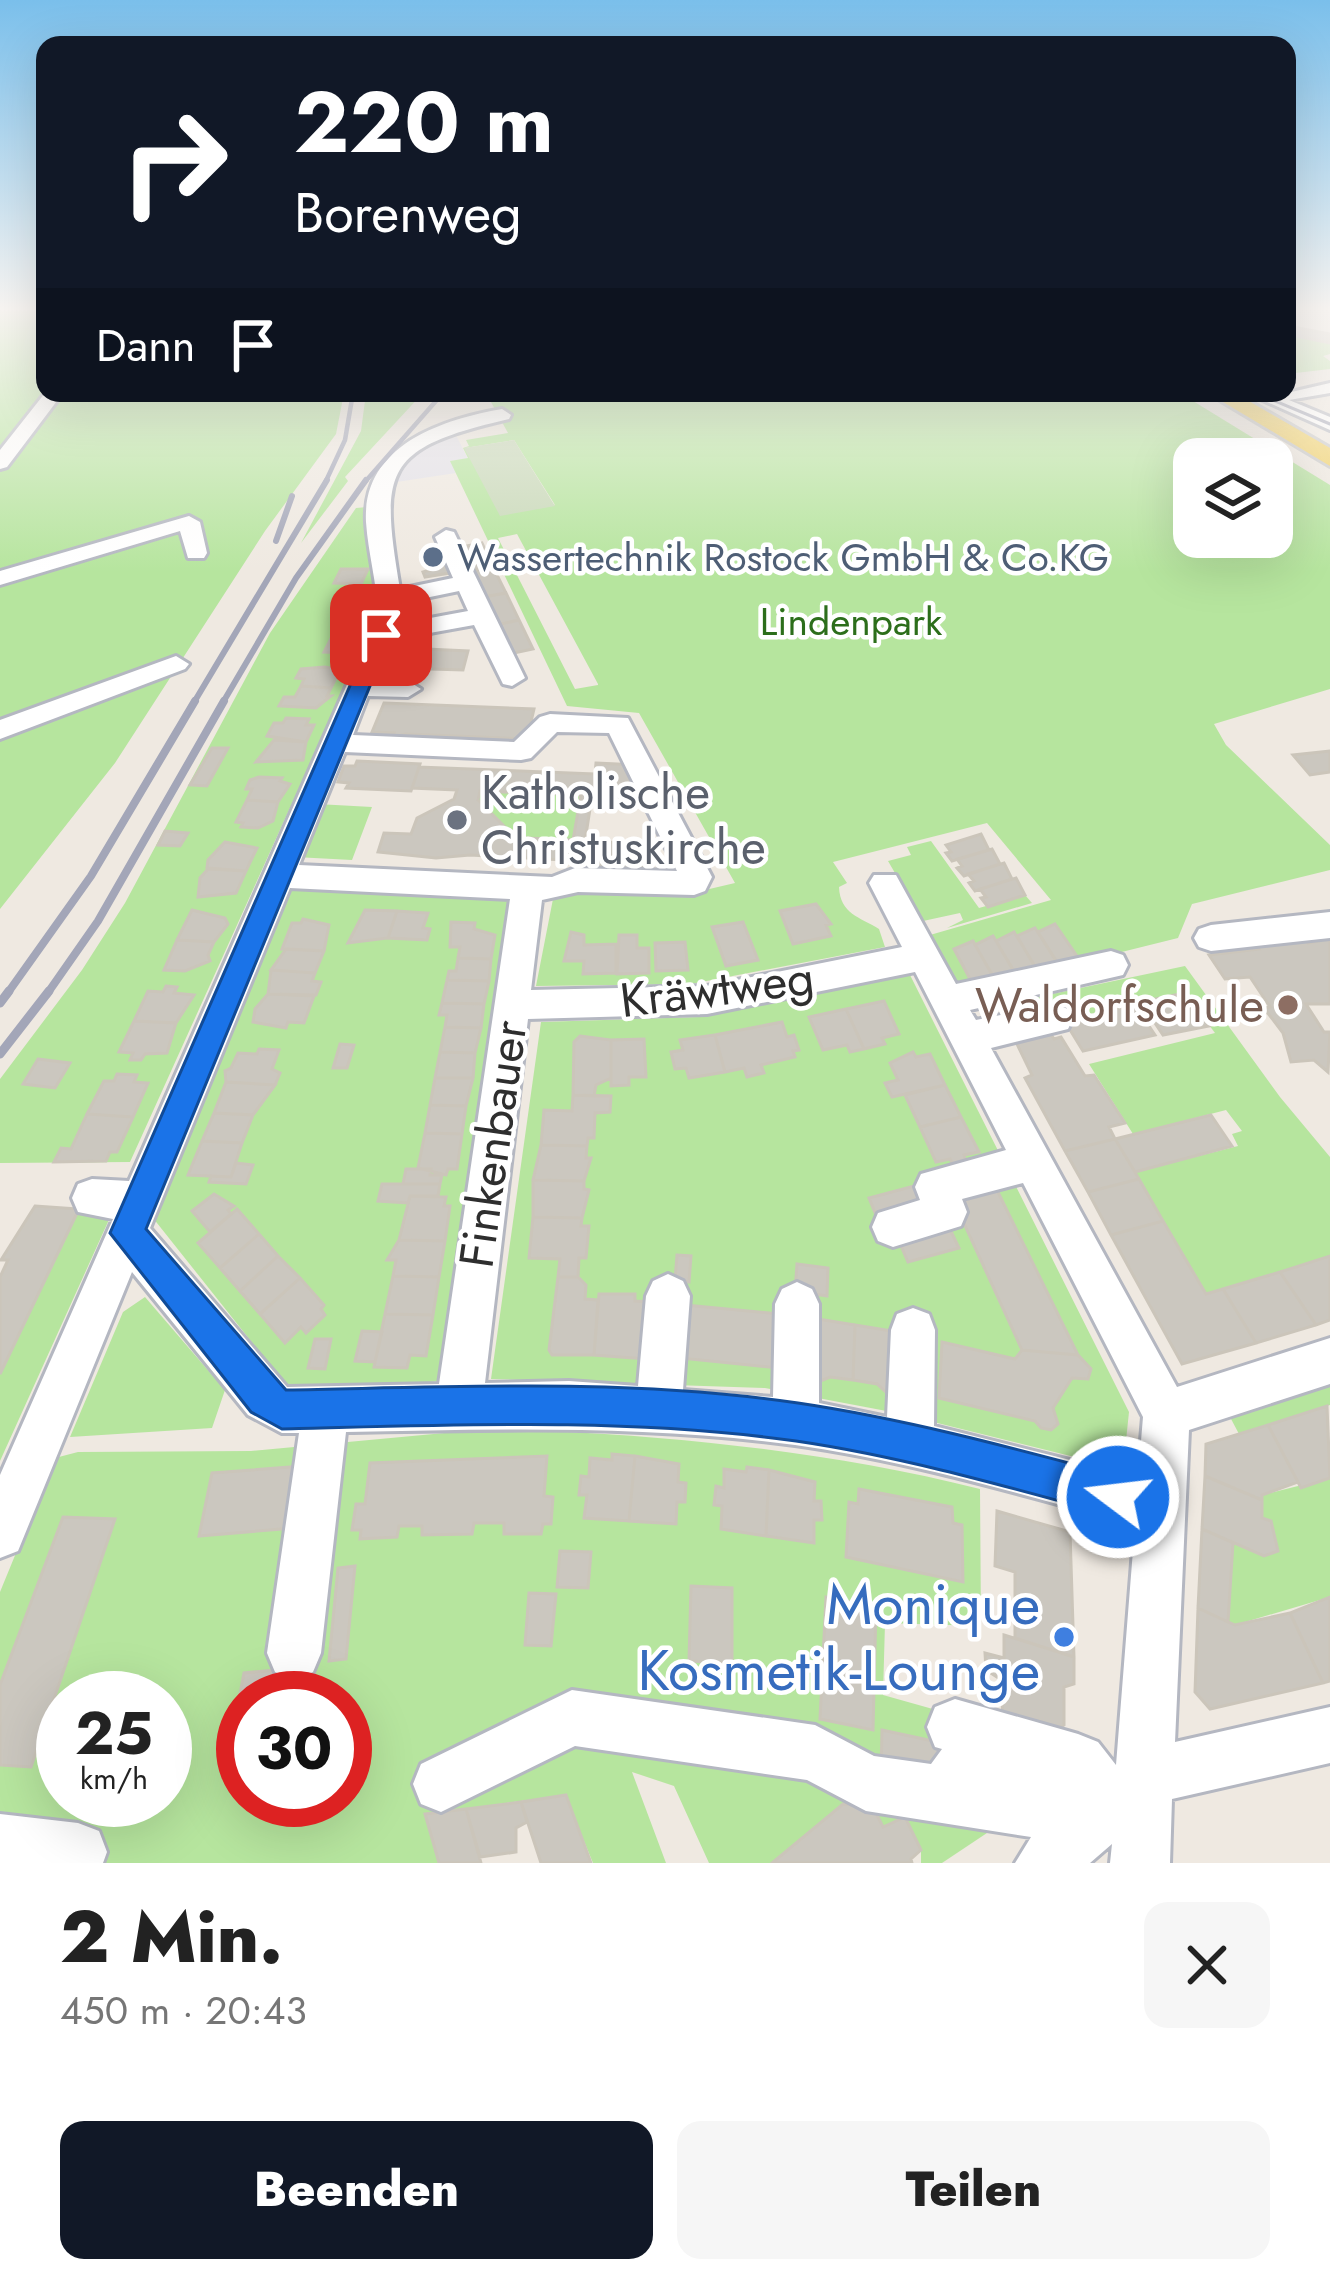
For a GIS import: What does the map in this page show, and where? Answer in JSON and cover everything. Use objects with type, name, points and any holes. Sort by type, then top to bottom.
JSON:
[{"type":"main road","points":[[1235,402],[1325,452]]},
{"type":"street","points":[[0,463],[47,402]]},
{"type":"street","points":[[1286,402],[1330,420]]},
{"type":"street","points":[[428,445],[438,413]]},
{"type":"street","points":[[0,1533],[390,614],[378,493],[412,444],[428,445],[472,419],[502,416]]},
{"type":"street","points":[[0,578],[189,522],[196,553]]},
{"type":"street","points":[[446,537],[512,678]]},
{"type":"street","points":[[390,598],[467,582]]},
{"type":"street","points":[[381,635],[482,616]]},
{"type":"street","points":[[0,730],[176,664]]},
{"type":"street","points":[[358,688],[408,689]]},
{"type":"street","points":[[278,876],[555,889],[575,880],[694,883],[696,877],[618,724],[550,723],[520,751],[335,743]]},
{"type":"street","points":[[885,884],[1166,1414],[1161,1508],[1097,1783],[1045,1863]]},
{"type":"street","name":"Finkenbauer","points":[[459,1403],[527,892],[523,886]]},
{"type":"street","points":[[1210,938],[1330,925]]},
{"type":"street","name":"Kräwtweg","points":[[512,1005],[707,1000],[922,957]]},
{"type":"street","points":[[944,1000],[1112,965]]},
{"type":"street","points":[[964,1038],[1055,1019]]},
{"type":"street","points":[[893,1227],[947,1212],[935,1187],[1030,1163]]},
{"type":"street","points":[[92,1198],[134,1217],[264,1399],[282,1410],[459,1403],[659,1409],[796,1422],[910,1445],[1161,1508]]},
{"type":"street","points":[[659,1409],[668,1296]]},
{"type":"street","points":[[796,1422],[797,1304]]},
{"type":"street","points":[[910,1445],[913,1330]]},
{"type":"street","points":[[1166,1414],[1330,1361]]},
{"type":"street","points":[[294,1653],[325,1411]]},
{"type":"street","points":[[441,1784],[572,1718],[815,1753],[866,1783],[1032,1808],[1097,1783],[1330,1735]]},
{"type":"street","points":[[956,1750],[1097,1783],[1140,1863]]},
{"type":"street","points":[[0,1843],[78,1852]]},
{"type":"shaded area","points":[[457,437],[468,459],[451,461],[456,473],[390,483],[423,444]]},
{"type":"green space","points":[[0,398],[36,398],[38,402],[0,455]]},
{"type":"green space","points":[[47,402],[342,402],[336,434],[265,531],[115,763],[0,909],[0,463]]},
{"type":"green space","points":[[365,402],[415,402],[345,477],[348,481],[301,543],[361,431]]},
{"type":"green space","name":"Lindenpark","points":[[491,402],[1195,402],[1253,438],[1173,438],[1173,558],[1293,558],[1293,462],[1330,485],[1330,689],[1214,724],[1226,745],[1330,845],[1330,870],[1192,904],[1178,938],[961,992],[930,935],[1051,900],[987,823],[833,862],[847,883],[839,887],[843,903],[852,914],[879,929],[885,947],[691,984],[536,986],[553,899],[573,888],[688,894],[735,883],[639,713],[567,706],[450,461],[468,458],[463,448],[469,446],[466,440],[508,433]],"holes":[[[514,440],[555,505],[465,448]],[[517,534],[598,685],[575,689],[498,538]]]},
{"type":"green space","points":[[514,440],[555,506],[500,516],[464,448]]},
{"type":"green space","points":[[368,507],[382,604],[130,1162],[0,1163],[0,1079],[82,970],[125,903],[270,633],[356,508]]},
{"type":"green space","points":[[480,791],[581,795],[573,840],[499,837],[506,828],[478,800]]},
{"type":"green space","points":[[317,804],[372,807],[352,860],[295,857]]},
{"type":"green space","points":[[931,841],[979,908],[1025,895],[1032,903],[947,928],[963,920],[960,913],[923,921],[888,861],[911,855],[907,847]]},
{"type":"green space","points":[[292,890],[515,901],[452,1380],[293,1394],[153,1218]]},
{"type":"green space","points":[[1185,966],[1330,1157],[1330,1256],[1206,1294],[1135,1172],[1238,1146],[1232,1134],[1242,1131],[1226,1110],[1133,1134],[1089,1064],[1215,1033],[1185,993],[1076,1017],[1078,1022],[1071,1023],[1052,1018],[1033,998]]},
{"type":"green space","points":[[910,975],[1129,1412],[1123,1469],[897,1413],[765,1388],[491,1379],[541,1022],[699,1017]]},
{"type":"green space","points":[[77,1213],[112,1213],[0,1461],[0,1374]]},
{"type":"green space","points":[[145,1297],[225,1390],[212,1428],[70,1437],[123,1312]]},
{"type":"green space","points":[[1330,1385],[1330,1405],[1239,1434],[1230,1417]]},
{"type":"green space","points":[[551,1431],[821,1457],[980,1489],[981,1626],[885,1623],[883,1695],[947,1713],[947,1744],[883,1730],[882,1753],[867,1792],[993,1829],[942,1863],[921,1863],[921,1850],[905,1818],[883,1827],[873,1807],[843,1804],[772,1863],[709,1863],[674,1786],[632,1772],[666,1863],[593,1863],[565,1795],[426,1814],[439,1863],[0,1863],[0,1592],[55,1458],[78,1452],[251,1451],[455,1432]]},
{"type":"green space","points":[[1330,1478],[1330,1597],[1235,1625],[1228,1622],[1233,1543],[1264,1556],[1278,1550],[1271,1522],[1262,1518],[1262,1495]]},
{"type":"building","points":[[482,543],[493,567],[472,571],[461,547]]},
{"type":"building","points":[[440,551],[450,573],[425,577],[423,572],[430,570],[424,554]]},
{"type":"building","points":[[493,567],[506,593],[483,597],[472,571]]},
{"type":"building","points":[[341,569],[368,569],[361,584],[334,583]]},
{"type":"building","points":[[506,593],[519,620],[496,625],[483,597]]},
{"type":"building","points":[[351,595],[374,596],[366,612],[343,611]]},
{"type":"building","points":[[519,620],[533,649],[509,654],[496,625]]},
{"type":"building","points":[[338,625],[363,626],[350,653],[324,652]]},
{"type":"building","points":[[431,635],[426,649],[468,651],[463,670],[398,668],[410,637]]},
{"type":"building","points":[[301,669],[340,670],[331,688],[301,686],[304,679],[296,678]]},
{"type":"building","points":[[301,686],[331,688],[327,696],[331,696],[316,708],[279,706],[284,697],[295,697]]},
{"type":"building","points":[[384,703],[534,709],[527,739],[405,734],[392,738],[394,733],[372,732]]},
{"type":"building","points":[[286,718],[309,719],[306,725],[314,725],[306,742],[267,736],[274,723]]},
{"type":"building","points":[[274,740],[306,742],[303,760],[256,762]]},
{"type":"building","points":[[212,748],[228,748],[207,786],[190,785]]},
{"type":"building","points":[[1330,751],[1330,772],[1310,775],[1293,755]]},
{"type":"building","points":[[357,761],[420,764],[411,791],[346,788],[349,783],[338,782],[344,766],[355,766]]},
{"type":"building","name":"Katholische Christuskirche","points":[[596,763],[637,765],[633,797],[592,796],[585,841],[647,844],[644,876],[580,873],[582,861],[378,852],[384,833],[411,834],[417,818],[454,799],[457,790],[412,788],[419,767],[595,774]],"holes":[[[480,791],[581,795],[573,840],[499,837],[506,828],[478,800]]]},
{"type":"building","points":[[282,778],[290,784],[278,802],[247,800],[250,780]]},
{"type":"building","points":[[247,800],[278,802],[273,821],[258,828],[241,827],[243,823],[236,822]]},
{"type":"building","points":[[165,831],[188,833],[180,846],[158,845]]},
{"type":"building","points":[[981,834],[989,850],[952,861],[946,853],[951,852],[946,845]]},
{"type":"building","points":[[225,842],[257,848],[246,871],[207,868],[208,860]]},
{"type":"building","points":[[992,849],[1000,864],[964,876],[957,868],[962,866],[957,859]]},
{"type":"building","points":[[1004,863],[1012,879],[975,891],[969,883],[974,881],[968,874]]},
{"type":"building","points":[[208,869],[246,871],[236,893],[198,897],[200,878]]},
{"type":"building","points":[[1016,878],[1025,895],[988,907],[981,898],[986,897],[980,889]]},
{"type":"building","points":[[816,904],[831,924],[826,925],[831,936],[793,944],[780,911]]},
{"type":"building","points":[[192,910],[225,918],[228,924],[214,942],[177,940]]},
{"type":"building","points":[[365,910],[397,911],[388,938],[348,943]]},
{"type":"building","points":[[397,911],[428,913],[423,928],[430,929],[427,940],[388,938]]},
{"type":"building","points":[[303,919],[329,925],[324,951],[282,949],[292,923]]},
{"type":"building","points":[[451,922],[475,923],[474,929],[495,935],[491,959],[458,958],[460,947],[450,947]]},
{"type":"building","points":[[743,922],[758,960],[726,966],[712,927]]},
{"type":"building","points":[[1055,924],[1081,962],[1057,962],[1038,932]]},
{"type":"building","points":[[1035,928],[1060,967],[1035,967],[1017,936]]},
{"type":"building","points":[[571,932],[584,935],[584,945],[616,944],[616,973],[583,974],[584,961],[564,961]]},
{"type":"building","points":[[1014,932],[1038,971],[1014,971],[996,941]]},
{"type":"building","points":[[619,935],[637,935],[637,948],[649,948],[649,973],[617,974]]},
{"type":"building","points":[[993,936],[1016,975],[993,976],[975,945]]},
{"type":"building","name":"Waldorfschule","points":[[1305,939],[1308,943],[1330,939],[1330,1004],[1306,1004],[1324,1032],[1330,1032],[1328,1072],[1314,1060],[1291,1062],[1283,1033],[1264,1008],[1270,1007],[1250,977],[1225,979],[1209,955],[1259,949],[1255,941]]},
{"type":"building","points":[[177,940],[214,942],[210,961],[185,971],[164,970]]},
{"type":"building","points":[[973,941],[995,980],[971,981],[954,949]]},
{"type":"building","points":[[685,942],[688,970],[656,971],[655,943]]},
{"type":"building","points":[[286,949],[324,951],[315,973],[271,970]]},
{"type":"building","points":[[458,958],[491,959],[489,981],[447,980],[449,971],[456,971]]},
{"type":"building","points":[[271,970],[315,973],[312,981],[321,982],[316,995],[268,994]]},
{"type":"building","points":[[447,980],[489,981],[484,1004],[442,1003]]},
{"type":"building","points":[[166,986],[177,987],[174,993],[194,995],[176,1023],[134,1021],[148,991],[163,992]]},
{"type":"building","points":[[1185,993],[1209,1026],[1163,1035],[1141,1002]]},
{"type":"building","points":[[268,994],[314,996],[304,1023],[288,1022],[286,1028],[253,1022],[255,1009]]},
{"type":"building","points":[[884,1001],[899,1034],[882,1038],[885,1044],[864,1049],[846,1009]]},
{"type":"building","points":[[442,1003],[484,1004],[481,1028],[445,1027],[447,1015],[439,1015]]},
{"type":"building","points":[[1134,1004],[1155,1035],[1083,1051],[1067,1025],[1078,1022],[1075,1017],[1088,1015],[1092,1020],[1101,1018],[1097,1012]]},
{"type":"building","points":[[846,1009],[864,1049],[850,1052],[847,1045],[823,1050],[809,1017]]},
{"type":"building","points":[[134,1021],[176,1023],[167,1053],[130,1060],[133,1053],[119,1052]]},
{"type":"building","points":[[782,1022],[787,1037],[794,1035],[799,1050],[793,1051],[795,1057],[761,1065],[764,1073],[747,1077],[744,1068],[725,1072],[715,1035]]},
{"type":"building","points":[[445,1027],[481,1028],[475,1053],[440,1052]]},
{"type":"building","points":[[1048,1030],[1054,1039],[1061,1037],[1085,1076],[1094,1075],[1125,1123],[1109,1127],[1115,1139],[1065,1151],[1025,1078],[1032,1075],[1015,1040]]},
{"type":"building","points":[[715,1035],[725,1072],[689,1078],[686,1068],[675,1069],[671,1052],[683,1050],[680,1040]]},
{"type":"building","points":[[580,1036],[611,1040],[611,1078],[596,1085],[594,1096],[573,1095],[574,1042]]},
{"type":"building","points":[[644,1039],[646,1077],[629,1077],[629,1085],[611,1086],[611,1040]]},
{"type":"building","points":[[340,1044],[354,1045],[347,1068],[333,1068]]},
{"type":"building","points":[[259,1049],[279,1050],[272,1069],[280,1073],[275,1085],[226,1082],[225,1071],[238,1053],[257,1054]]},
{"type":"building","points":[[440,1052],[475,1053],[473,1078],[435,1078]]},
{"type":"building","points":[[913,1052],[916,1057],[930,1054],[945,1085],[892,1097],[885,1083],[898,1080],[890,1063]]},
{"type":"building","points":[[38,1059],[70,1063],[55,1088],[23,1084]]},
{"type":"building","points":[[117,1074],[137,1075],[134,1082],[148,1083],[133,1117],[87,1114],[104,1081],[114,1081]]},
{"type":"building","points":[[435,1078],[473,1078],[466,1106],[430,1105]]},
{"type":"building","points":[[226,1082],[275,1085],[253,1115],[214,1113]]},
{"type":"building","points":[[945,1085],[961,1117],[920,1127],[905,1095]]},
{"type":"building","points":[[573,1095],[611,1096],[610,1112],[595,1113],[594,1138],[588,1138],[587,1146],[541,1145],[544,1110],[572,1111]]},
{"type":"building","points":[[430,1105],[466,1106],[462,1134],[425,1133]]},
{"type":"building","points":[[214,1113],[253,1115],[242,1143],[202,1141]]},
{"type":"building","points":[[87,1114],[133,1117],[117,1152],[110,1152],[106,1161],[54,1162],[61,1148],[71,1149]]},
{"type":"building","points":[[1211,1115],[1232,1146],[1135,1172],[1115,1139]]},
{"type":"building","points":[[961,1117],[979,1152],[964,1155],[966,1162],[936,1162],[920,1127]]},
{"type":"building","points":[[425,1133],[462,1134],[457,1169],[448,1169],[446,1175],[418,1168]]},
{"type":"building","points":[[1115,1139],[1139,1179],[1088,1192],[1065,1151]]},
{"type":"building","points":[[202,1141],[242,1143],[231,1177],[188,1175]]},
{"type":"building","points":[[541,1145],[587,1146],[586,1158],[591,1158],[584,1181],[533,1180]]},
{"type":"building","points":[[236,1163],[253,1165],[246,1184],[209,1182],[211,1176],[231,1177]]},
{"type":"building","points":[[406,1169],[431,1169],[430,1175],[442,1175],[440,1184],[403,1184]]},
{"type":"building","points":[[1139,1179],[1163,1221],[1111,1235],[1088,1192]]},
{"type":"building","points":[[533,1180],[584,1181],[584,1189],[589,1190],[582,1218],[533,1217]]},
{"type":"building","points":[[382,1184],[440,1184],[438,1196],[410,1196],[408,1203],[378,1201]]},
{"type":"building","points":[[994,1184],[1078,1355],[1022,1350],[951,1195]]},
{"type":"building","points":[[918,1185],[928,1206],[878,1220],[869,1198]]},
{"type":"building","points":[[214,1194],[234,1206],[210,1232],[192,1211]]},
{"type":"building","points":[[410,1196],[446,1197],[444,1206],[450,1206],[445,1241],[399,1240]]},
{"type":"building","points":[[35,1206],[79,1209],[0,1374],[0,1277],[8,1260],[1,1260]]},
{"type":"building","points":[[237,1209],[259,1234],[220,1268],[198,1243]]},
{"type":"building","points":[[533,1217],[582,1218],[581,1226],[589,1226],[586,1258],[579,1258],[578,1277],[558,1277],[560,1259],[529,1258]]},
{"type":"building","points":[[1163,1221],[1206,1294],[1223,1289],[1256,1343],[1182,1364],[1111,1235]]},
{"type":"building","points":[[948,1225],[959,1248],[908,1262],[898,1239]]},
{"type":"building","points":[[259,1234],[278,1256],[240,1291],[220,1268]]},
{"type":"building","points":[[399,1240],[445,1241],[439,1277],[393,1276],[396,1260],[387,1260]]},
{"type":"building","points":[[677,1255],[691,1256],[689,1282],[675,1280]]},
{"type":"building","points":[[278,1256],[300,1278],[260,1314],[240,1291]]},
{"type":"building","points":[[1330,1256],[1330,1320],[1316,1325],[1280,1272]]},
{"type":"building","points":[[797,1264],[828,1268],[827,1296],[795,1291]]},
{"type":"building","points":[[1280,1272],[1316,1325],[1256,1343],[1223,1289]]},
{"type":"building","points":[[393,1276],[439,1277],[433,1315],[385,1314]]},
{"type":"building","points":[[558,1277],[578,1277],[586,1285],[585,1299],[598,1300],[594,1355],[552,1355],[549,1350]]},
{"type":"building","points":[[300,1278],[324,1305],[325,1315],[306,1333],[301,1327],[285,1343],[260,1314]]},
{"type":"building","points":[[599,1294],[635,1294],[635,1301],[652,1302],[646,1359],[594,1355]]},
{"type":"building","points":[[685,1305],[780,1314],[779,1368],[680,1358]]},
{"type":"building","points":[[385,1314],[433,1315],[426,1356],[410,1355],[407,1368],[374,1367]]},
{"type":"building","points":[[812,1318],[855,1325],[853,1380],[830,1377],[818,1382]]},
{"type":"building","points":[[855,1325],[898,1332],[888,1394],[877,1384],[853,1380]]},
{"type":"building","points":[[362,1331],[382,1332],[375,1362],[355,1361]]},
{"type":"building","points":[[315,1339],[331,1339],[325,1369],[308,1368]]},
{"type":"building","points":[[942,1342],[1015,1359],[1022,1350],[1078,1355],[1091,1369],[1088,1379],[1072,1378],[1053,1408],[1058,1424],[1051,1430],[1035,1421],[939,1398]]},
{"type":"building","points":[[1327,1406],[1330,1478],[1301,1488],[1268,1425]]},
{"type":"building","points":[[1268,1425],[1298,1482],[1262,1495],[1262,1500],[1205,1476],[1206,1444]]},
{"type":"building","points":[[612,1454],[635,1456],[629,1521],[584,1518],[587,1495],[579,1495],[581,1476],[589,1477],[590,1458],[612,1460]]},
{"type":"building","points":[[547,1456],[544,1496],[553,1497],[551,1524],[543,1524],[541,1534],[504,1534],[504,1523],[474,1523],[472,1534],[422,1535],[422,1526],[399,1526],[397,1537],[360,1539],[361,1530],[352,1530],[356,1504],[365,1504],[370,1463]]},
{"type":"building","points":[[635,1456],[679,1464],[678,1482],[686,1483],[685,1502],[677,1502],[676,1524],[629,1521]]},
{"type":"building","points":[[304,1466],[294,1528],[199,1536],[212,1473]]},
{"type":"building","points":[[747,1467],[769,1470],[766,1536],[721,1529],[722,1506],[714,1505],[716,1486],[724,1488],[724,1469],[746,1472]]},
{"type":"building","points":[[769,1470],[815,1482],[814,1501],[821,1501],[822,1520],[814,1520],[814,1543],[766,1536]]},
{"type":"building","points":[[1205,1476],[1262,1500],[1262,1518],[1271,1521],[1278,1551],[1264,1556],[1202,1529]]},
{"type":"building","points":[[859,1489],[952,1507],[953,1523],[962,1525],[963,1582],[846,1557],[849,1502],[858,1504]]},
{"type":"building","points":[[997,1511],[1070,1532],[1074,1657],[1015,1638],[1015,1572],[995,1566]]},
{"type":"building","points":[[63,1517],[115,1519],[64,1671],[36,1671],[36,1752],[31,1767],[0,1765],[0,1685]]},
{"type":"building","points":[[1202,1529],[1233,1543],[1228,1622],[1198,1608]]},
{"type":"building","points":[[560,1551],[591,1552],[588,1588],[557,1587]]},
{"type":"building","points":[[355,1566],[346,1659],[329,1661],[338,1568]]},
{"type":"building","points":[[691,1586],[732,1588],[732,1663],[689,1661]]},
{"type":"building","points":[[529,1593],[556,1594],[551,1646],[525,1645]]},
{"type":"building","points":[[826,1597],[876,1607],[873,1730],[820,1719]]},
{"type":"building","points":[[1330,1597],[1330,1681],[1323,1683],[1290,1613]]},
{"type":"building","points":[[1198,1608],[1235,1625],[1290,1613],[1323,1683],[1210,1709],[1195,1692]]},
{"type":"building","points":[[1004,1635],[1074,1657],[1074,1684],[1064,1687],[1064,1725],[1059,1728],[1041,1722],[1040,1737],[1002,1725],[1003,1681],[986,1670],[985,1653],[1004,1658]]},
{"type":"building","points":[[882,1730],[947,1744],[947,1786],[881,1772]]},
{"type":"building","points":[[566,1795],[591,1863],[541,1863],[521,1802]]},
{"type":"building","points":[[521,1802],[527,1822],[516,1828],[516,1852],[480,1857],[466,1809]]},
{"type":"building","points":[[843,1804],[873,1807],[883,1827],[905,1817],[921,1850],[912,1863],[772,1863]]},
{"type":"building","points":[[466,1809],[481,1863],[439,1863],[425,1814]]},
{"type":"tram line","points":[[1277,402],[1330,424]]},
{"type":"railway","points":[[325,483],[345,440],[351,402]]},
{"type":"railway","points":[[364,483],[435,402]]},
{"type":"railway","points":[[193,704],[327,480]]},
{"type":"railway","points":[[222,704],[296,578],[366,480]]},
{"type":"railway","points":[[276,541],[292,496]]},
{"type":"railway","points":[[7,994],[91,876],[195,701]]},
{"type":"railway","points":[[47,994],[98,921],[224,701]]},
{"type":"railway","points":[[0,1003],[9,991]]},
{"type":"railway","points":[[0,1054],[49,991]]},
{"type":"place","name":"Wassertechnik Rostock GmbH & Co.KG","points":[[433,557]]},
{"type":"place","name":"Katholische Christuskirche","points":[[457,820]]},
{"type":"place","name":"Waldorfschule","points":[[1288,1005]]},
{"type":"place","name":"Monique Kosmetik-Lounge","points":[[1064,1637]]},
{"type":"route","points":[[381,635],[127,1233],[264,1399],[282,1410],[569,1404],[796,1422],[968,1456],[1118,1497]]}]
